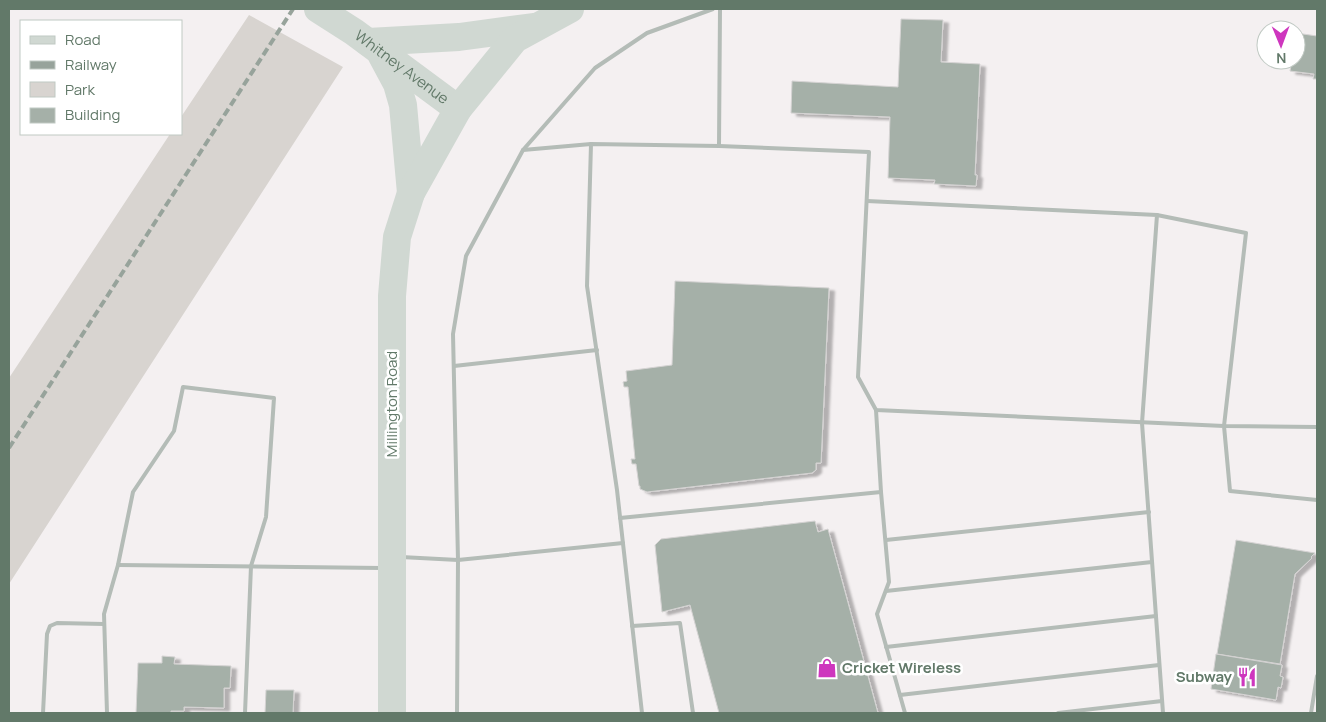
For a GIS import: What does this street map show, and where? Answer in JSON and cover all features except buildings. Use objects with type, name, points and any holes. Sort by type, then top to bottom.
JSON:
[{"type":"main road","name":"Whitney Avenue","points":[[318,9],[367,42],[458,109],[515,39],[570,9]]},
{"type":"main road","points":[[367,42],[459,37],[539,26]]},
{"type":"main road","points":[[367,42],[397,84],[403,105],[411,192]]},
{"type":"main road","name":"Millington Road","points":[[392,713],[392,296],[397,237],[411,192],[458,109]]},
{"type":"lane","points":[[456,713],[458,560],[453,334],[466,256],[523,150],[595,68],[647,33],[713,9]]},
{"type":"lane","points":[[719,146],[720,9]]},
{"type":"lane","points":[[523,150],[591,144],[719,146],[869,152],[858,377],[876,410],[881,492],[890,582],[877,614],[905,713]]},
{"type":"lane","points":[[591,144],[587,286],[620,518],[642,713]]},
{"type":"lane","points":[[867,201],[1157,215],[1246,233],[1224,426],[1230,491],[1317,500]]},
{"type":"lane","points":[[1157,215],[1142,422],[1163,713]]},
{"type":"lane","points":[[454,366],[596,350]]},
{"type":"lane","points":[[107,713],[104,614],[118,566],[134,492],[174,431],[183,387],[274,398],[266,517],[251,566],[245,713]]},
{"type":"lane","points":[[876,410],[1224,426],[1317,426]]},
{"type":"lane","points":[[620,518],[881,492]]},
{"type":"lane","points":[[886,540],[1149,512]]},
{"type":"lane","points":[[118,566],[251,566],[458,560],[623,543]]},
{"type":"lane","points":[[886,591],[1152,562]]},
{"type":"lane","points":[[886,647],[1156,616]]},
{"type":"lane","points":[[43,713],[47,634],[50,626],[57,623],[104,624]]},
{"type":"lane","points":[[632,626],[680,624],[693,713]]},
{"type":"lane","points":[[900,695],[1159,665]]},
{"type":"lane","points":[[1311,713],[1317,676]]},
{"type":"lane","points":[[1058,713],[1162,700]]},
{"type":"green space","points":[[249,15],[343,67],[9,584],[9,378],[169,135],[182,135],[182,116]]},
{"type":"railway","points":[[9,448],[293,9]]},
{"type":"place","name":"Cricket Wireless","points":[[827,668]]},
{"type":"place","name":"Subway","points":[[1247,677]]}]
